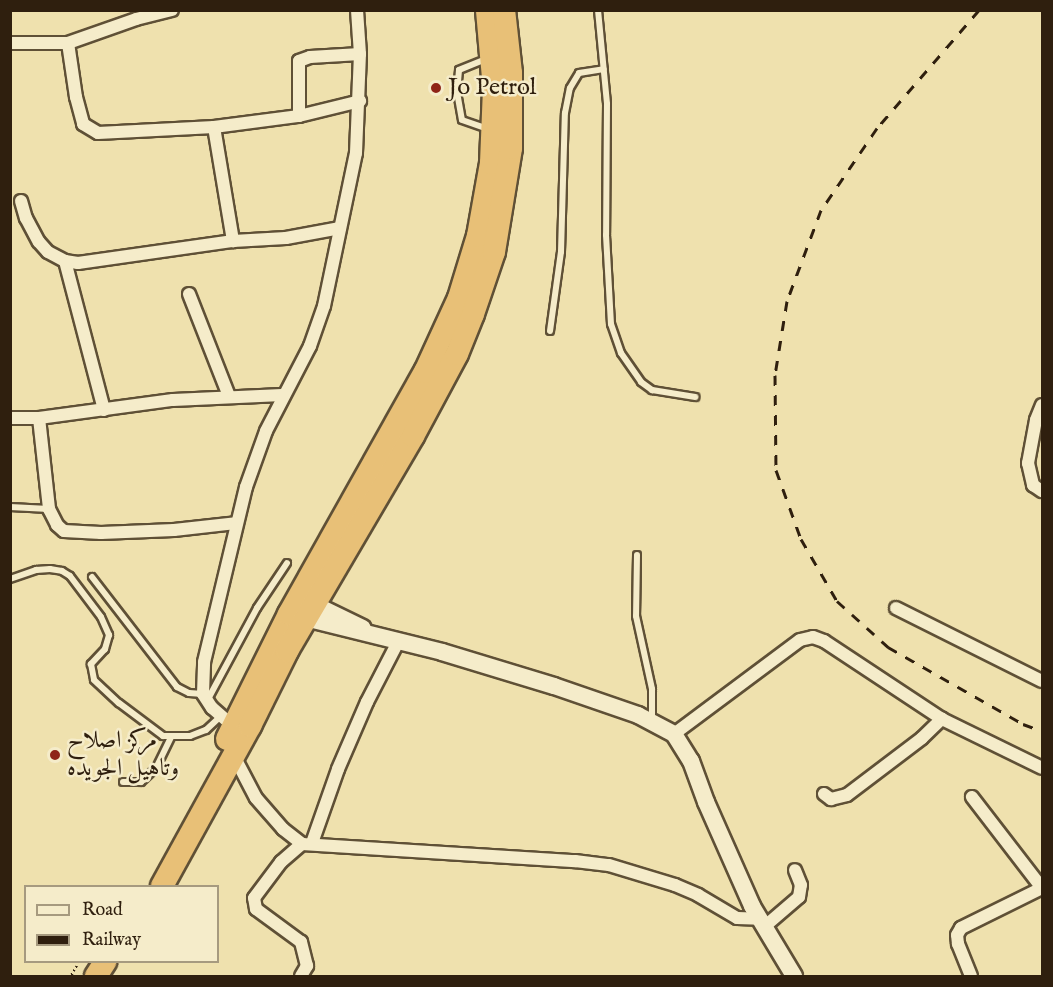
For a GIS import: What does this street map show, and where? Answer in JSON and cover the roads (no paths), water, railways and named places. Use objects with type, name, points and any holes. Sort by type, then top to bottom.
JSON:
[{"type":"highway","points":[[163,885],[234,756],[303,609],[425,372],[459,298],[478,236],[491,163],[492,56],[487,10]]},
{"type":"highway","points":[[147,885],[227,721],[303,609],[457,354],[483,289],[501,218],[511,148],[511,73],[504,10]]},
{"type":"highway","points":[[101,973],[119,963]]},
{"type":"street","points":[[10,43],[68,43],[135,15],[172,10]]},
{"type":"street","points":[[227,721],[204,698],[204,662],[236,523],[266,431],[316,329],[324,306],[356,153],[360,101],[357,10]]},
{"type":"street","points":[[68,43],[76,97],[83,124],[90,130],[111,134],[214,127],[299,116],[360,101]]},
{"type":"street","points":[[299,116],[299,61],[310,57],[360,54]]},
{"type":"street","points":[[214,127],[234,241]]},
{"type":"street","points":[[21,201],[39,242],[48,252],[65,261],[91,263],[234,241],[286,238],[340,228]]},
{"type":"street","points":[[65,261],[104,410]]},
{"type":"street","points":[[189,294],[229,396]]},
{"type":"street","points":[[10,418],[39,418],[173,400],[282,395]]},
{"type":"street","points":[[1042,405],[1036,420],[1028,463],[1033,485],[1042,491]]},
{"type":"street","points":[[39,418],[49,509],[57,525],[73,533],[174,530],[236,523]]},
{"type":"street","points":[[896,608],[1042,681]]},
{"type":"street","points":[[303,609],[331,626],[399,640],[554,686],[652,721],[674,734],[691,760],[725,847],[762,923],[794,976]]},
{"type":"street","points":[[674,734],[800,640],[809,637],[824,641],[942,720],[1042,768]]},
{"type":"street","points":[[301,976],[307,966],[301,942],[256,909],[254,898],[281,862],[307,843],[367,702],[399,640]]},
{"type":"street","points":[[824,794],[831,799],[847,795],[942,720]]},
{"type":"street","points":[[234,756],[256,798],[283,830],[307,843],[575,861],[609,866],[675,885],[698,895],[737,918],[762,923],[799,897],[801,885],[795,870]]},
{"type":"street","points":[[971,976],[958,944],[957,935],[961,928],[1042,888],[972,797]]},
{"type":"lane","points":[[598,10],[604,69],[611,324],[621,353],[641,382],[652,390],[695,397]]},
{"type":"lane","points":[[492,56],[459,70],[457,92],[462,120],[493,131]]},
{"type":"lane","points":[[550,331],[561,252],[565,113],[570,88],[579,73],[604,69]]},
{"type":"lane","points":[[10,507],[49,509]]},
{"type":"lane","points":[[637,555],[636,616],[652,689],[652,721]]},
{"type":"lane","points":[[92,577],[177,687],[204,698],[257,608],[287,563]]},
{"type":"lane","points":[[10,579],[36,570],[50,569],[62,571],[70,576],[101,617],[109,635],[105,650],[91,664],[94,680],[119,704],[163,736],[190,736],[227,721]]},
{"type":"lane","points":[[123,782],[141,782],[156,768],[171,737]]},
{"type":"railway","points":[[979,10],[877,128],[821,210],[787,301],[775,375],[776,470],[801,539],[837,601],[888,647],[1023,724],[1042,731]]},
{"type":"place","name":"Jo Petrol","points":[[436,88]]},
{"type":"place","name":"مركز اصلاح وتاهيل الجويده","points":[[55,755]]}]
